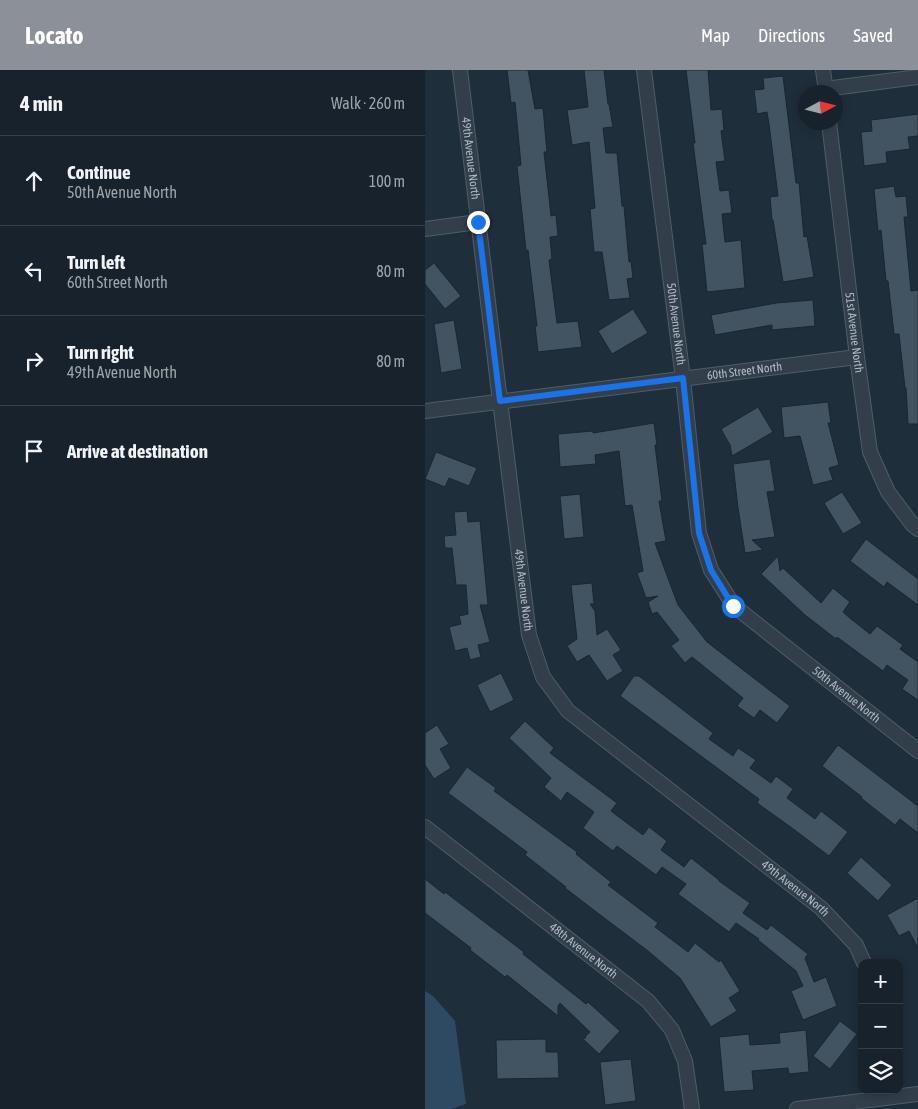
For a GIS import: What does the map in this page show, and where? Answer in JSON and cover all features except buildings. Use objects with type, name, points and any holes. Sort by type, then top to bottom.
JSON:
[{"type":"street","name":"49th Avenue North","points":[[460,70],[529,635],[543,677],[568,711],[821,908],[856,945],[862,959]]},
{"type":"street","name":"50th Avenue North","points":[[644,70],[683,378],[699,533],[711,570],[733,606],[918,751]]},
{"type":"street","points":[[823,70],[825,85]]},
{"type":"street","points":[[843,88],[918,76]]},
{"type":"street","name":"51st Avenue North","points":[[830,130],[870,452],[888,492],[912,524],[918,529]]},
{"type":"street","points":[[425,229],[478,222]]},
{"type":"street","name":"60th Street North","points":[[425,410],[857,357]]},
{"type":"street","name":"48th Avenue North","points":[[425,827],[648,1001],[672,1030],[685,1060],[692,1109]]},
{"type":"street","points":[[797,1109],[895,1099],[918,1094]]},
{"type":"water","points":[[425,991],[433,996],[455,1021],[466,1104],[451,1109],[425,1109]]},
{"type":"route","points":[[478,222],[500,401],[683,378],[699,533],[711,570],[733,606]]}]
